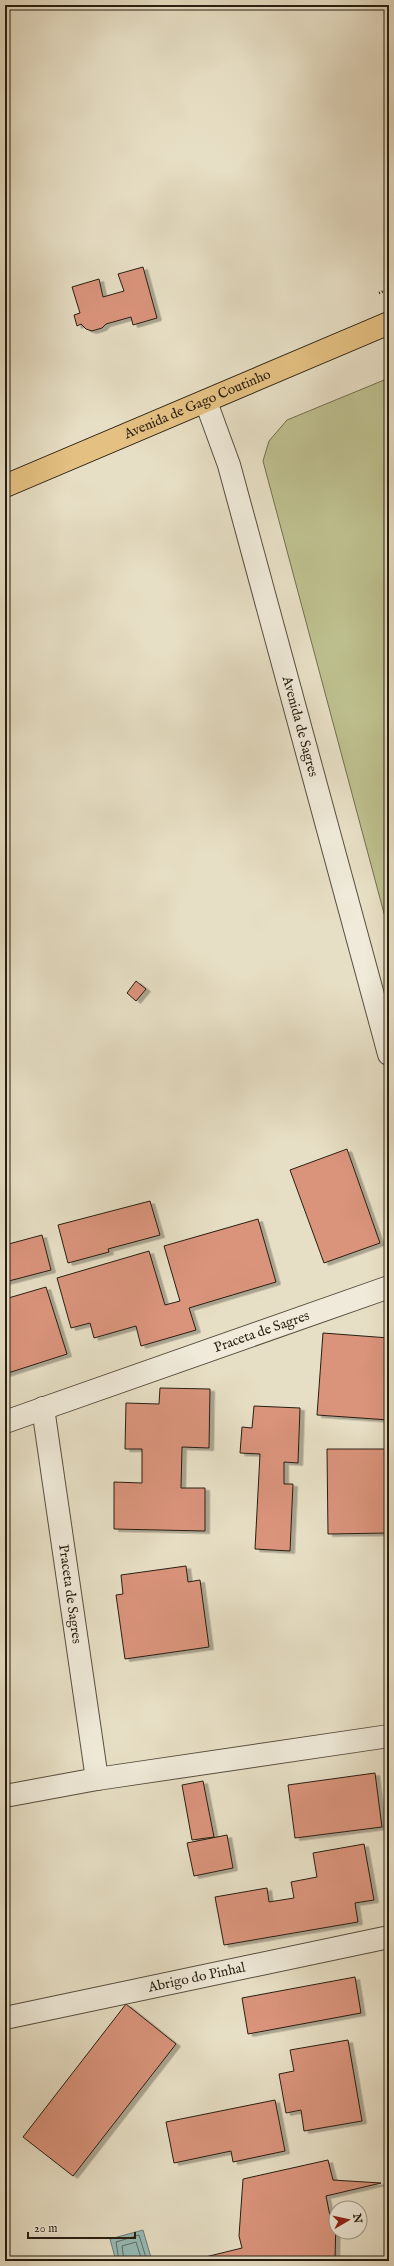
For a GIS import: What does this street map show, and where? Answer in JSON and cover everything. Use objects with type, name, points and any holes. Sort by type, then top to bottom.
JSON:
[{"type":"main road","name":"Avenida de Gago Coutinho","points":[[5,486],[389,324]]},
{"type":"street","name":"Avenida de Sagres","points":[[206,402],[229,465],[389,1054]]},
{"type":"street","name":"Praceta de Sagres","points":[[5,1422],[389,1287]]},
{"type":"street","name":"Praceta de Sagres","points":[[43,1408],[97,1779]]},
{"type":"street","points":[[5,1796],[97,1779],[389,1736]]},
{"type":"street","name":"Abrigo do Pinhal","points":[[5,2018],[389,1937]]},
{"type":"green space","points":[[389,378],[389,932],[263,461],[269,441],[287,420]]},
{"type":"water","points":[[143,2230],[152,2261],[116,2261],[110,2239]]},
{"type":"building","points":[[143,267],[157,318],[133,325],[131,317],[106,324],[102,328],[92,331],[86,329],[81,324],[77,326],[74,315],[80,313],[72,287],[99,279],[103,297],[124,291],[118,274]]},
{"type":"building","points":[[136,981],[146,989],[136,1001],[127,993]]},
{"type":"building","points":[[347,1149],[380,1243],[324,1263],[290,1170]]},
{"type":"building","points":[[150,1201],[160,1235],[108,1249],[109,1252],[68,1263],[58,1225]]},
{"type":"building","points":[[258,1219],[276,1282],[189,1308],[196,1330],[141,1346],[136,1326],[94,1338],[90,1323],[71,1328],[57,1278],[149,1251],[165,1305],[180,1301],[164,1246]]},
{"type":"building","points":[[42,1235],[51,1270],[5,1282],[5,1245]]},
{"type":"building","points":[[46,1287],[67,1354],[5,1374],[5,1299]]},
{"type":"building","points":[[323,1333],[389,1338],[389,1420],[317,1415]]},
{"type":"building","points":[[160,1388],[210,1389],[209,1448],[182,1447],[181,1488],[205,1488],[205,1531],[114,1529],[114,1482],[142,1483],[142,1449],[125,1449],[126,1403],[159,1404]]},
{"type":"building","points":[[254,1406],[300,1408],[298,1463],[284,1462],[284,1484],[293,1484],[290,1551],[255,1549],[260,1454],[240,1453],[242,1427],[252,1428]]},
{"type":"building","points":[[327,1449],[389,1449],[389,1533],[328,1534]]},
{"type":"building","points":[[186,1566],[188,1582],[200,1580],[209,1647],[125,1659],[116,1595],[123,1594],[121,1575]]},
{"type":"building","points":[[375,1773],[382,1827],[295,1838],[288,1785]]},
{"type":"building","points":[[203,1781],[214,1837],[192,1840],[182,1785]]},
{"type":"building","points":[[227,1835],[233,1868],[194,1876],[187,1843]]},
{"type":"building","points":[[364,1844],[374,1900],[355,1903],[358,1922],[224,1945],[215,1897],[267,1888],[269,1902],[294,1898],[291,1882],[317,1877],[313,1853]]},
{"type":"building","points":[[355,1977],[361,2013],[248,2034],[242,1998]]},
{"type":"building","points":[[126,2004],[176,2044],[73,2176],[23,2137]]},
{"type":"building","points":[[348,2040],[362,2121],[304,2131],[301,2110],[286,2113],[279,2074],[294,2071],[290,2050]]},
{"type":"building","points":[[275,2100],[285,2151],[233,2162],[231,2151],[174,2163],[166,2122]]},
{"type":"building","points":[[328,2160],[333,2180],[381,2183],[326,2196],[328,2206],[328,2240],[335,2240],[335,2261],[211,2261],[210,2257],[209,2261],[189,2261],[242,2248],[239,2236],[243,2179]]}]
